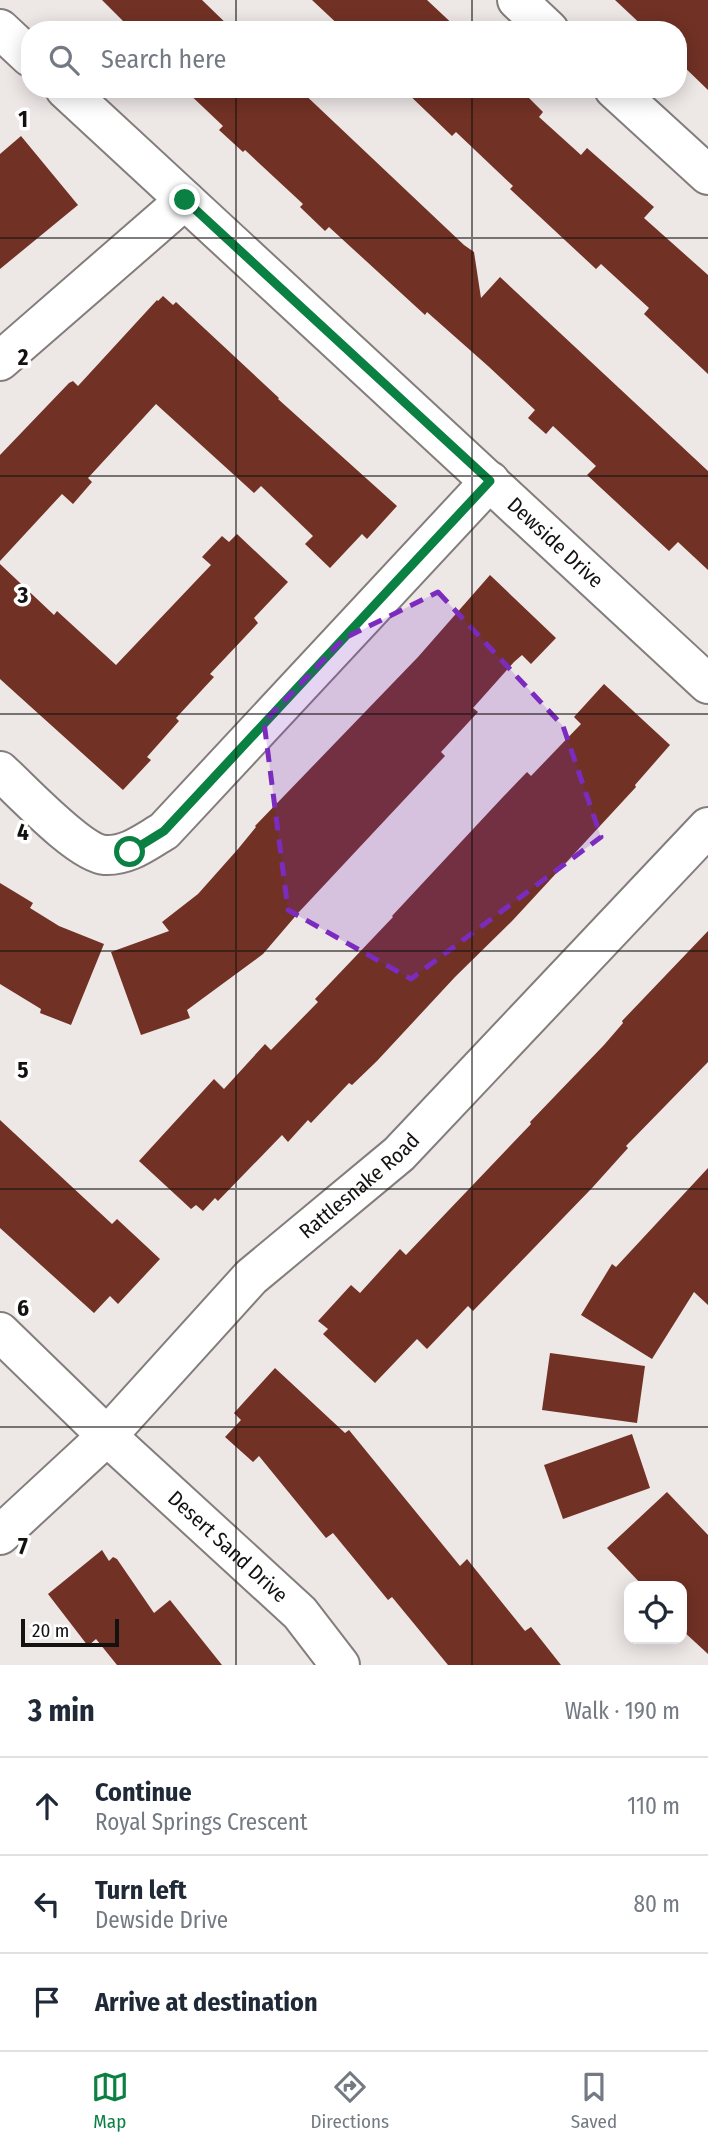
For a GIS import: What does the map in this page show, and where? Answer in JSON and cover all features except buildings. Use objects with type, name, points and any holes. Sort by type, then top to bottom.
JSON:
[{"type":"street","points":[[517,0],[539,21]]},
{"type":"street","points":[[0,29],[21,49]]},
{"type":"street","name":"Dewside Drive","points":[[75,98],[708,684]]},
{"type":"street","points":[[624,98],[708,175]]},
{"type":"street","points":[[0,361],[185,200]]},
{"type":"street","points":[[0,771],[70,837],[103,855],[130,852],[164,831],[490,481]]},
{"type":"street","name":"Rattlesnake Road","points":[[0,1535],[107,1436],[251,1277],[399,1154],[708,827]]},
{"type":"street","name":"Desert Sand Drive","points":[[0,1332],[107,1436],[300,1613],[340,1665]]},
{"type":"highlighted area","points":[[438,592],[563,726],[601,837],[411,979],[288,910],[264,722],[343,639]]},
{"type":"route","points":[[130,852],[164,831],[490,481],[185,200]]}]
